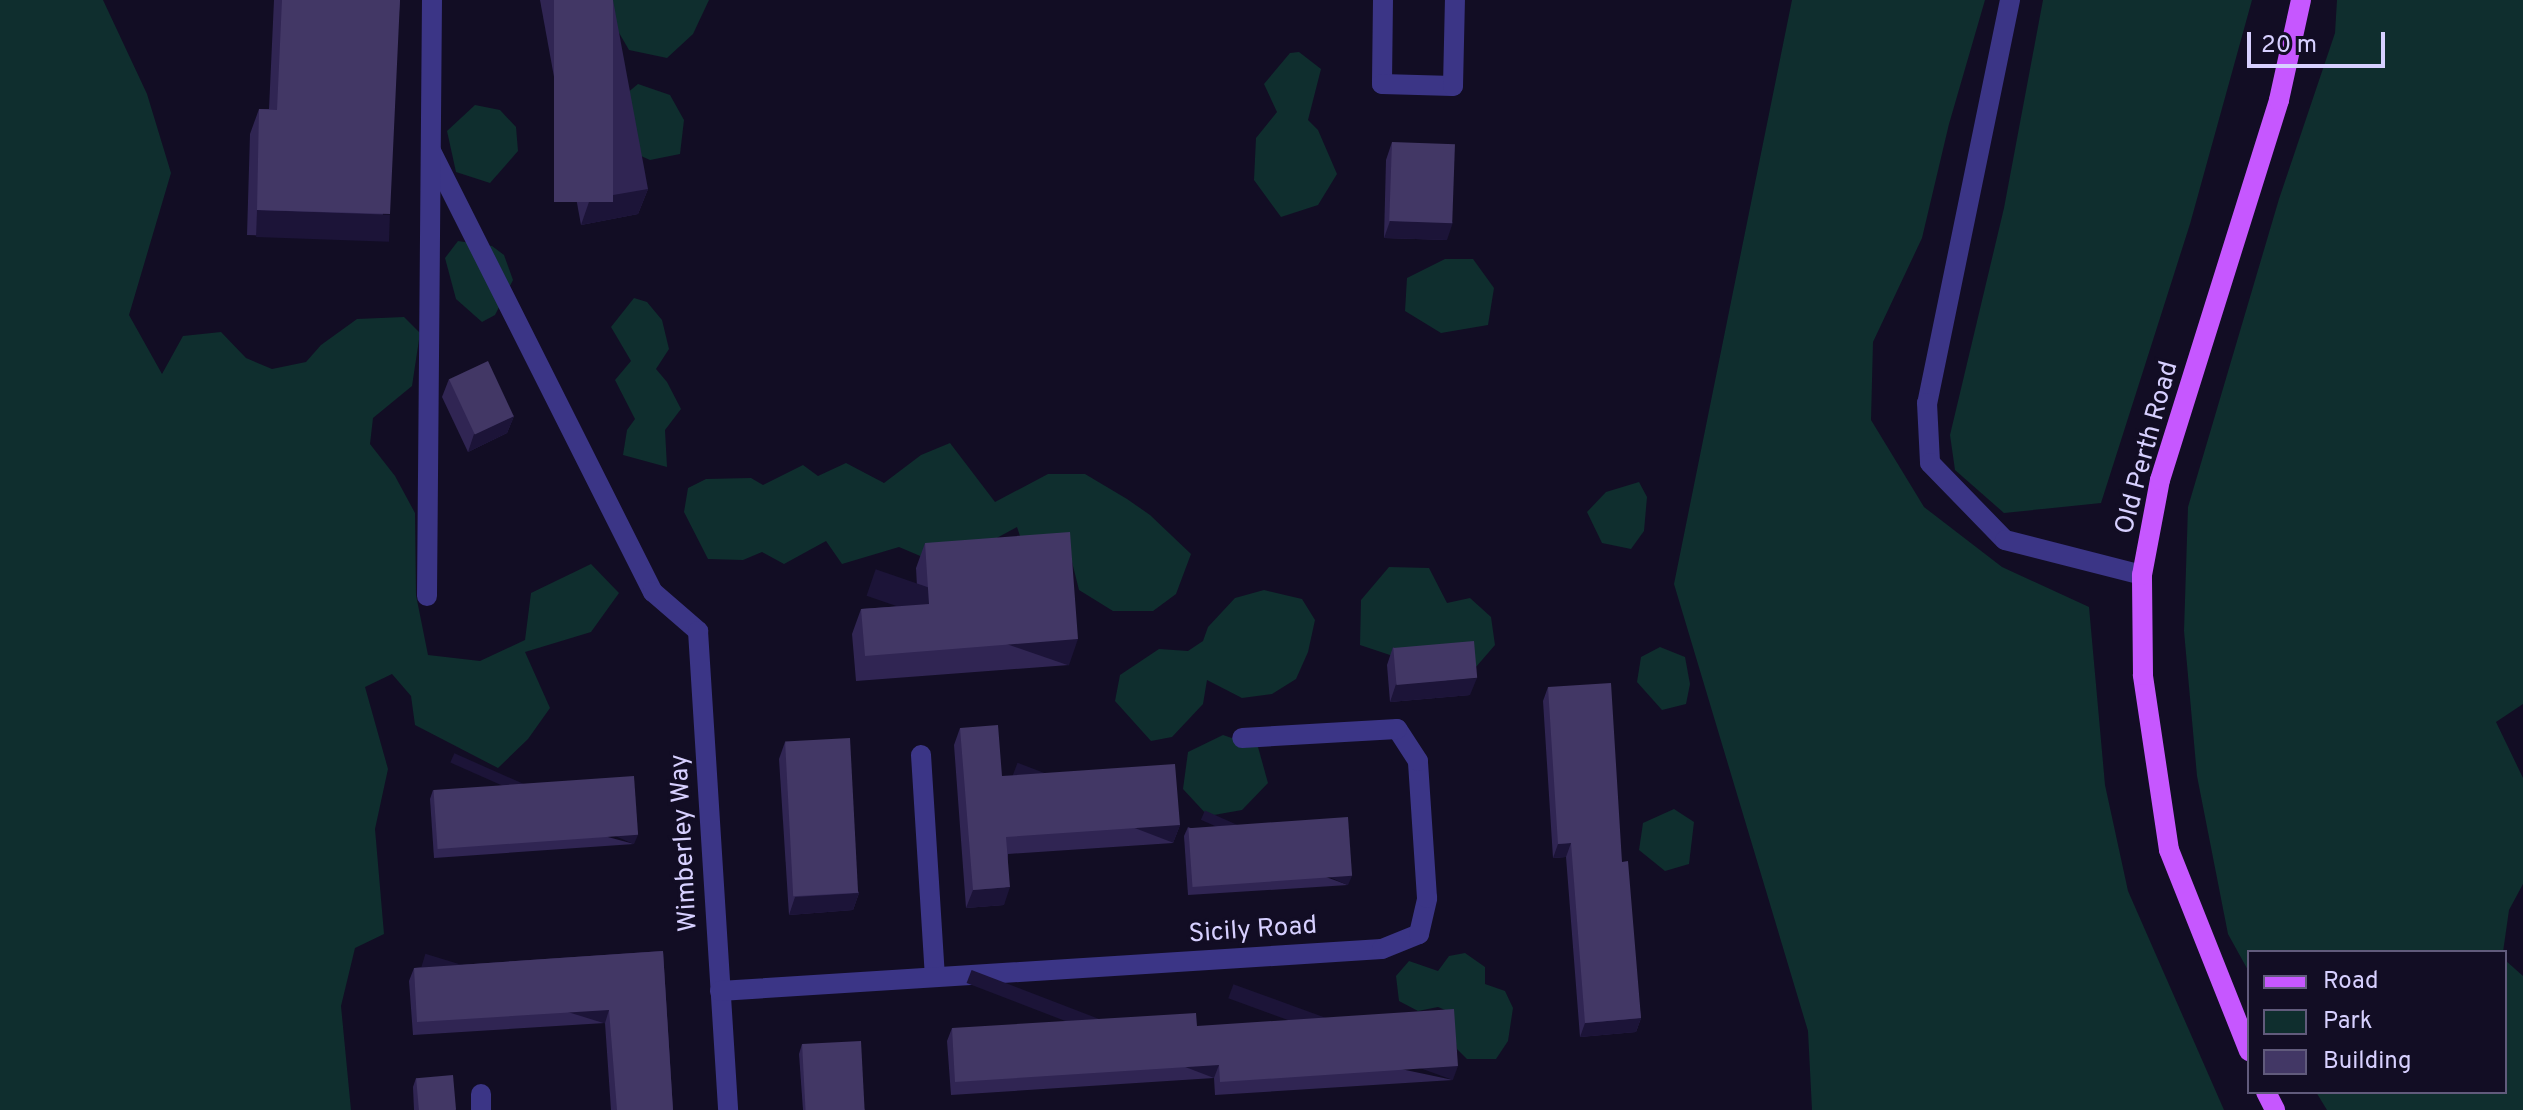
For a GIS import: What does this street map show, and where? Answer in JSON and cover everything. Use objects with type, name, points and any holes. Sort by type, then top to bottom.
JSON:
[{"type":"main road","name":"Old Perth Road","points":[[2247,1046],[2169,850],[2143,675],[2142,575],[2160,480],[2279,100],[2301,0]]},
{"type":"street","points":[[427,596],[432,0]]},
{"type":"street","points":[[1383,0],[1382,84],[1453,86],[1455,0]]},
{"type":"street","points":[[2010,0],[1927,403],[1930,463],[2005,540],[2142,575]]},
{"type":"street","name":"Wimberley Way","points":[[431,151],[653,592],[698,631],[728,1110]]},
{"type":"street","name":"Sicily Road","points":[[720,991],[1382,949],[1419,934],[1427,898],[1418,761],[1397,729],[1242,738]]},
{"type":"street","points":[[921,755],[935,976]]},
{"type":"green space","points":[[0,0],[103,0],[147,94],[171,173],[129,315],[162,374],[183,336],[221,332],[246,358],[272,369],[306,362],[321,345],[357,319],[404,317],[420,333],[412,386],[373,418],[370,444],[395,476],[415,513],[416,595],[428,655],[480,661],[525,640],[531,593],[591,564],[619,593],[591,632],[525,652],[550,708],[528,739],[498,768],[415,725],[411,696],[392,674],[365,687],[388,769],[375,829],[384,934],[355,948],[341,1006],[351,1110],[0,1110]]},
{"type":"green space","points":[[608,0],[709,0],[693,34],[667,58],[629,50],[611,19]]},
{"type":"green space","points":[[1792,0],[1985,0],[1949,124],[1922,238],[1873,342],[1871,420],[1924,507],[2002,567],[2089,607],[2105,785],[2128,891],[2224,1110],[1812,1110],[1808,1031],[1674,584]]},
{"type":"green space","points":[[2043,0],[2252,0],[2190,224],[2101,503],[2004,513],[1955,470],[1950,435],[2004,208]]},
{"type":"green space","points":[[2337,0],[2523,0],[2523,704],[2496,722],[2523,778],[2523,884],[2509,910],[2503,950],[2247,950],[2247,968],[2228,934],[2197,776],[2184,631],[2188,507],[2279,199],[2335,33]]},
{"type":"green space","points":[[1299,52],[1321,69],[1308,120],[1318,130],[1337,174],[1318,205],[1281,217],[1254,180],[1256,138],[1277,112],[1264,84],[1290,53]]},
{"type":"green space","points":[[638,84],[670,95],[684,120],[680,154],[650,160],[607,141],[609,108]]},
{"type":"green space","points":[[475,105],[500,110],[516,127],[518,151],[490,183],[456,172],[447,131]]},
{"type":"green space","points":[[458,241],[492,246],[504,255],[513,280],[495,315],[482,322],[456,299],[445,258]]},
{"type":"green space","points":[[1445,259],[1473,259],[1494,288],[1488,325],[1441,333],[1405,311],[1407,278]]},
{"type":"green space","points":[[634,298],[647,302],[662,320],[669,349],[656,369],[667,382],[681,409],[665,430],[667,467],[623,455],[627,430],[635,419],[615,380],[631,361],[611,327]]},
{"type":"green space","points":[[950,443],[995,502],[1048,474],[1085,474],[1127,499],[1150,515],[1191,554],[1176,594],[1153,611],[1113,611],[1079,590],[1072,562],[1022,542],[1017,527],[993,540],[925,558],[899,547],[842,564],[826,541],[784,564],[762,552],[743,560],[708,559],[684,512],[688,488],[706,479],[751,478],[763,485],[803,465],[818,476],[846,463],[884,483],[921,455]]},
{"type":"green space","points":[[1639,482],[1647,497],[1644,531],[1631,549],[1602,543],[1587,512],[1606,492]]},
{"type":"green space","points":[[1389,567],[1429,568],[1447,603],[1470,598],[1491,617],[1495,645],[1469,675],[1408,661],[1360,645],[1361,600]]},
{"type":"green space","points":[[1264,590],[1302,599],[1315,620],[1308,652],[1296,679],[1272,694],[1242,698],[1207,680],[1203,704],[1172,737],[1151,741],[1115,701],[1120,675],[1159,649],[1188,651],[1203,641],[1208,627],[1235,598]]},
{"type":"green space","points":[[1660,647],[1685,657],[1690,684],[1686,704],[1662,710],[1637,682],[1641,657]]},
{"type":"green space","points":[[1223,735],[1258,747],[1268,783],[1242,810],[1208,816],[1183,789],[1188,752]]},
{"type":"green space","points":[[1674,809],[1694,822],[1689,864],[1665,871],[1639,850],[1643,823]]},
{"type":"green space","points":[[1465,953],[1485,967],[1485,984],[1505,991],[1513,1008],[1508,1041],[1496,1059],[1467,1059],[1457,1049],[1450,1012],[1438,1007],[1418,1011],[1399,1001],[1396,976],[1409,961],[1438,971],[1449,956]]},
{"type":"green space","points":[[2507,962],[2523,976],[2523,1110],[2327,1110],[2317,1094],[2507,1094]]},
{"type":"building","points":[[282,0],[400,0],[390,214],[257,210],[259,109],[277,110]]},
{"type":"building","points":[[554,0],[613,0],[613,202],[554,202]]},
{"type":"building","points":[[1392,142],[1455,144],[1452,223],[1389,221]]},
{"type":"building","points":[[488,361],[514,416],[475,434],[449,379]]},
{"type":"building","points":[[1070,532],[1078,639],[865,656],[861,609],[929,604],[925,543]]},
{"type":"building","points":[[1474,641],[1477,678],[1397,685],[1393,648]]},
{"type":"building","points":[[1611,683],[1622,862],[1628,861],[1641,1018],[1585,1023],[1571,843],[1558,844],[1548,687]]},
{"type":"building","points":[[998,725],[1002,776],[1175,764],[1180,825],[1006,837],[1010,887],[973,890],[960,728]]},
{"type":"building","points":[[850,738],[858,893],[793,896],[785,741]]},
{"type":"building","points":[[634,776],[638,835],[438,849],[433,790]]},
{"type":"building","points":[[1348,817],[1352,876],[1193,887],[1188,828]]},
{"type":"building","points":[[663,951],[673,1110],[617,1110],[609,1010],[417,1022],[414,968]]},
{"type":"building","points":[[1454,1009],[1458,1066],[1220,1082],[1219,1065],[955,1082],[952,1028],[1196,1013],[1197,1026]]},
{"type":"building","points":[[861,1041],[865,1110],[806,1110],[802,1044]]},
{"type":"building","points":[[453,1075],[456,1110],[419,1110],[416,1078]]}]
